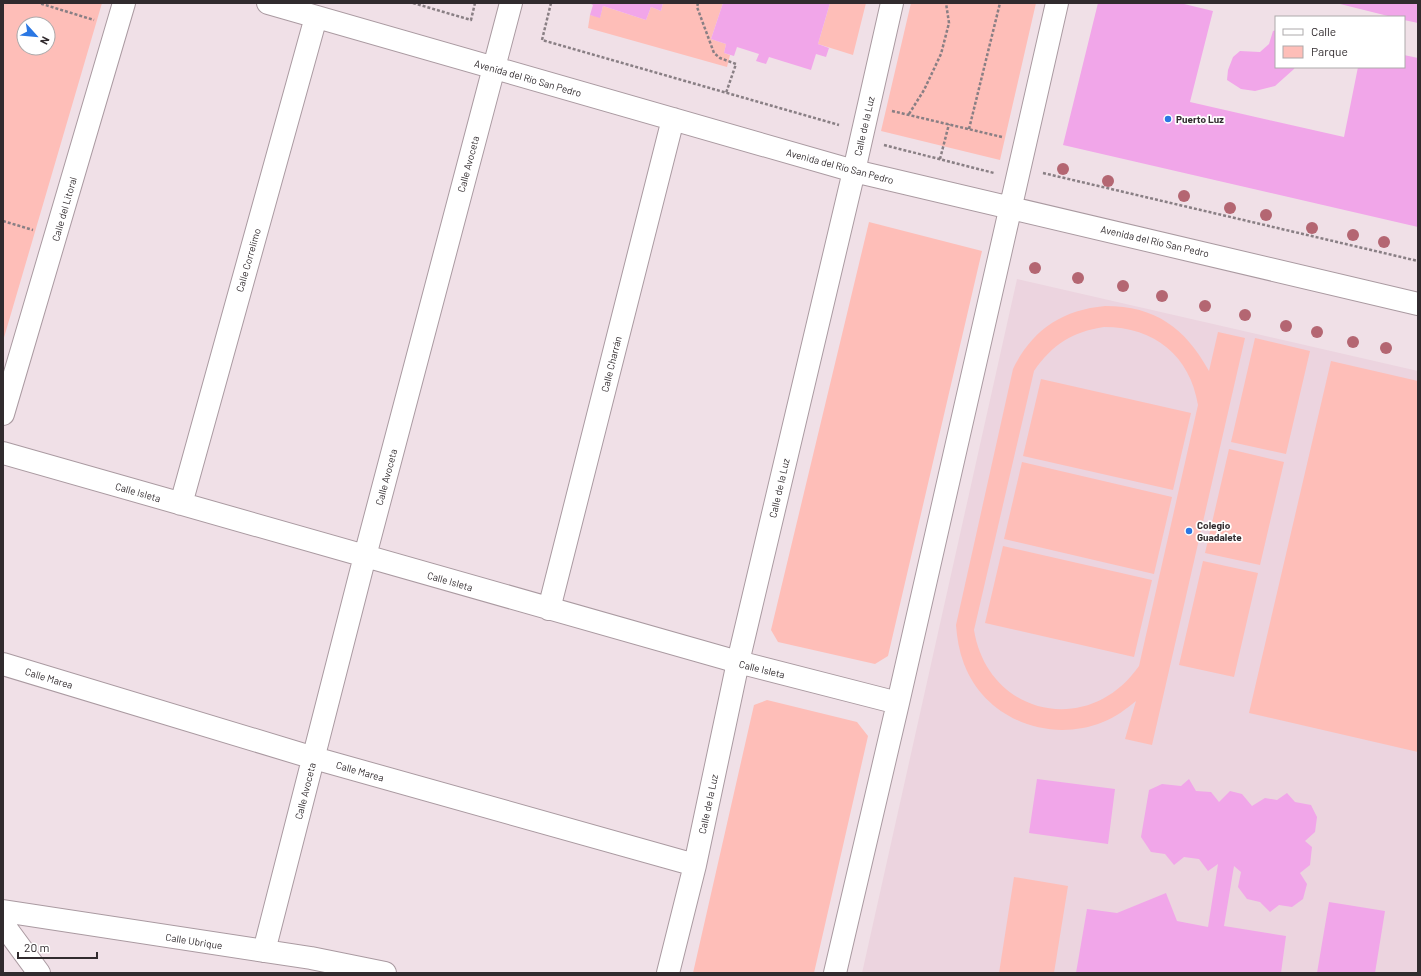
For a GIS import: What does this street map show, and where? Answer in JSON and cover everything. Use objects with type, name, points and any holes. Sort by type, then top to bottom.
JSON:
[{"type":"street","name":"Calle del Litoral","points":[[3,414],[124,3]]},
{"type":"street","name":"Avenida del Río San Pedro","points":[[268,3],[854,171],[1418,304]]},
{"type":"street","name":"Calle Avoceta","points":[[264,951],[365,556],[510,3]]},
{"type":"street","name":"Calle de la Luz","points":[[668,973],[695,865],[738,662],[854,171],[892,3]]},
{"type":"street","points":[[835,973],[1058,3]]},
{"type":"street","name":"Calle Correlimo","points":[[181,504],[316,17]]},
{"type":"street","name":"Calle Charrán","points":[[549,609],[673,119]]},
{"type":"street","name":"Calle Isleta","points":[[3,453],[738,662],[898,703]]},
{"type":"street","name":"Calle Marea","points":[[3,664],[314,758],[695,865]]},
{"type":"street","name":"Calle Ubrique","points":[[3,911],[264,951],[309,965],[385,973]]},
{"type":"street","points":[[3,924],[39,973]]},
{"type":"path","points":[[40,3],[100,22]]},
{"type":"path","points":[[413,3],[471,20],[476,3]]},
{"type":"path","points":[[551,3],[542,40],[841,126]]},
{"type":"path","points":[[698,3],[697,7],[714,54],[736,64],[726,93]]},
{"type":"path","points":[[909,114],[924,90],[941,54],[949,23],[946,3]]},
{"type":"path","points":[[969,129],[1000,3]]},
{"type":"path","points":[[890,110],[1007,138]]},
{"type":"path","points":[[940,159],[949,124]]},
{"type":"path","points":[[883,145],[999,174]]},
{"type":"path","points":[[1040,172],[1418,261]]},
{"type":"path","points":[[3,221],[39,232]]},
{"type":"shaded area","name":"Colegio Guadalete","points":[[1017,279],[1418,371],[1418,973],[862,973]]},
{"type":"green space","points":[[3,3],[102,3],[3,341]]},
{"type":"green space","points":[[663,3],[723,3],[711,39],[726,44],[724,53],[730,55],[727,67],[588,28],[590,15],[600,17],[603,6],[646,20],[651,7],[661,11]]},
{"type":"green space","points":[[830,3],[866,3],[853,55],[818,44]]},
{"type":"green space","points":[[911,3],[1036,3],[1000,160],[881,131]]},
{"type":"green space","points":[[869,222],[982,251],[888,656],[875,664],[778,642],[771,630]]},
{"type":"green space","points":[[1105,306],[1123,307],[1154,315],[1167,322],[1190,343],[1209,371],[1218,332],[1245,338],[1152,745],[1125,739],[1136,701],[1125,710],[1108,720],[1082,728],[1061,730],[1041,728],[1021,722],[1003,712],[987,699],[974,683],[964,664],[958,640],[956,625],[1013,369],[1029,343],[1050,324],[1062,317],[1089,308]],"holes":[[[1104,327],[1122,328],[1139,332],[1154,339],[1167,348],[1178,359],[1187,372],[1194,388],[1198,405],[1139,666],[1118,689],[1094,703],[1069,709],[1043,707],[1019,698],[999,682],[983,659],[974,630],[1034,371],[1048,353],[1073,336],[1082,332]]]},
{"type":"green space","points":[[1255,338],[1310,351],[1286,454],[1231,442]]},
{"type":"green space","points":[[1331,361],[1418,381],[1418,752],[1249,713]]},
{"type":"green space","points":[[1041,379],[1191,413],[1173,490],[1023,456]]},
{"type":"green space","points":[[1229,449],[1284,462],[1260,565],[1205,553]]},
{"type":"green space","points":[[1022,462],[1172,497],[1154,574],[1004,539]]},
{"type":"green space","points":[[1003,546],[1152,580],[1134,657],[985,623]]},
{"type":"green space","points":[[1203,561],[1258,573],[1234,677],[1179,665]]},
{"type":"green space","points":[[767,700],[857,722],[868,736],[814,973],[693,973],[754,705]]},
{"type":"green space","points":[[1014,877],[1068,886],[1054,973],[999,973]]},
{"type":"building","points":[[589,3],[663,3],[661,11],[651,7],[646,20],[603,6],[600,18],[590,15],[593,5]]},
{"type":"building","points":[[723,3],[830,3],[818,44],[829,48],[826,57],[816,54],[811,70],[769,57],[766,64],[756,61],[759,54],[737,47],[734,56],[724,53],[726,44],[711,39]]},
{"type":"building","name":"Puerto Luz","points":[[1098,3],[1180,3],[1213,11],[1190,102],[1344,137],[1358,68],[1405,68],[1405,55],[1418,58],[1418,227],[1063,145]]},
{"type":"building","points":[[1336,3],[1418,3],[1418,23],[1405,20],[1405,16],[1388,16]]},
{"type":"building","points":[[1275,30],[1275,68],[1294,69],[1275,86],[1255,91],[1241,89],[1227,80],[1228,70],[1233,57],[1240,51],[1260,52],[1269,44],[1273,31]]},
{"type":"building","points":[[1037,779],[1115,789],[1108,844],[1029,833]]},
{"type":"building","points":[[1189,779],[1196,791],[1211,792],[1219,802],[1230,791],[1242,794],[1252,806],[1265,798],[1277,800],[1287,793],[1295,802],[1311,805],[1317,817],[1315,832],[1305,841],[1312,847],[1310,865],[1300,873],[1307,884],[1303,899],[1292,907],[1279,905],[1270,912],[1260,902],[1247,899],[1238,887],[1241,872],[1234,866],[1224,926],[1286,936],[1281,973],[1076,973],[1087,909],[1117,913],[1166,893],[1177,921],[1208,927],[1218,864],[1208,871],[1199,859],[1184,857],[1174,865],[1165,854],[1151,852],[1141,837],[1149,790],[1162,784],[1181,786]]},
{"type":"building","points":[[1329,902],[1385,911],[1375,973],[1317,973]]},
{"type":"place","name":"Puerto Luz","points":[[1168,119]]},
{"type":"place","name":"Colegio Guadalete","points":[[1189,531]]}]
